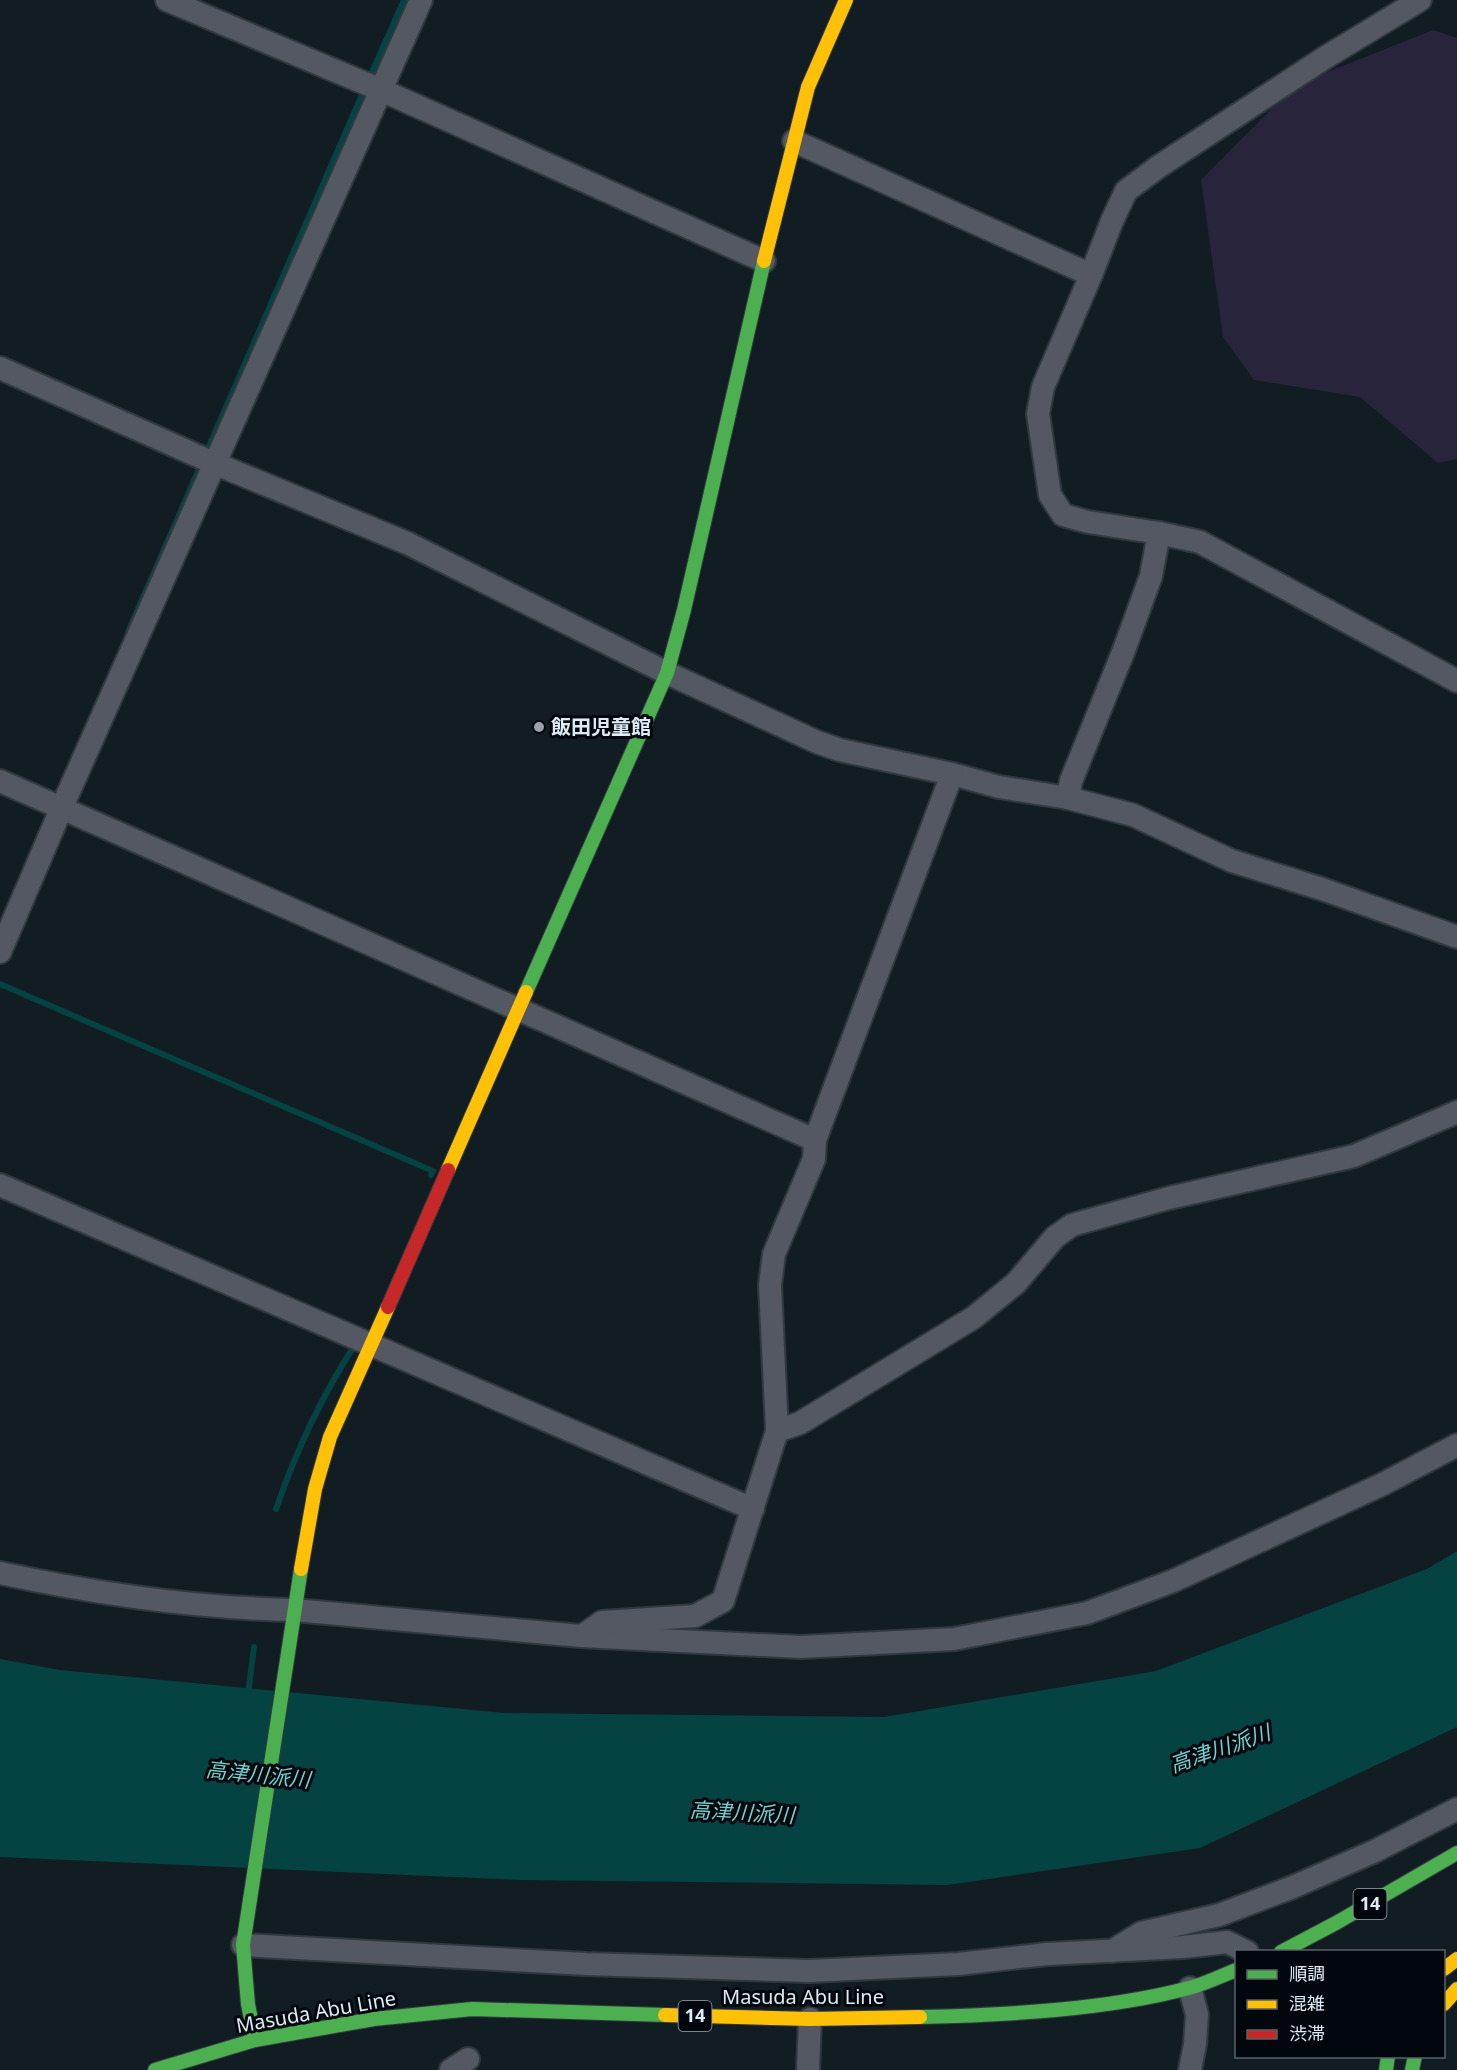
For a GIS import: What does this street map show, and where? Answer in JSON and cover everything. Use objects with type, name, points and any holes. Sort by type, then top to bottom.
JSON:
[{"type":"main road","points":[[255,2040],[248,2004],[244,1935],[315,1489],[330,1437],[667,673],[684,610],[764,261],[808,87],[846,0]]},
{"type":"main road","name":"14","points":[[1285,1950],[1457,1854]]},
{"type":"main road","name":"Masuda Abu Line","points":[[155,2070],[255,2040],[374,2019],[472,2009],[810,2019],[977,2016],[1107,2004],[1190,1988],[1235,1970]]},
{"type":"main road","points":[[1445,2002],[1457,1989]]},
{"type":"street","points":[[167,0],[381,90],[764,261]]},
{"type":"street","points":[[0,952],[62,807],[421,0]]},
{"type":"street","points":[[1420,0],[1326,57],[1158,167],[1126,191],[1043,387],[1038,414],[1050,495],[1063,515],[1088,522],[1200,542],[1457,681]]},
{"type":"street","points":[[794,141],[1091,275]]},
{"type":"street","points":[[0,368],[216,464],[407,543],[667,673],[833,747],[999,787],[1068,798],[1133,815],[1232,861],[1322,889],[1457,937]]},
{"type":"street","points":[[1068,798],[1071,781],[1151,576],[1159,533]]},
{"type":"street","points":[[581,1636],[602,1622],[695,1616],[723,1601],[777,1431],[770,1285],[774,1254],[814,1159],[815,1140],[952,774]]},
{"type":"street","points":[[0,781],[815,1140]]},
{"type":"street","points":[[777,1431],[800,1423],[974,1318],[1016,1283],[1055,1237],[1072,1225],[1169,1198],[1354,1156],[1457,1112]]},
{"type":"street","points":[[0,1185],[753,1509]]},
{"type":"street","points":[[0,1573],[119,1596],[249,1609],[293,1620],[813,1646],[954,1639],[1087,1612],[1173,1581],[1383,1484],[1457,1446]]},
{"type":"street","points":[[1111,1951],[1141,1933],[1219,1915],[1293,1887],[1375,1851],[1457,1809]]},
{"type":"street","points":[[244,1935],[586,1964],[809,1971],[958,1964],[1047,1954],[1183,1947],[1227,1942],[1243,1950]]},
{"type":"street","points":[[1190,1988],[1197,2015],[1190,2070]]},
{"type":"street","points":[[808,2070],[810,2019]]},
{"type":"shaded area","points":[[1433,30],[1457,38],[1457,459],[1438,463],[1360,397],[1254,380],[1223,337],[1201,180],[1295,85]]},
{"type":"water","name":"高津川派川","points":[[1457,1551],[1457,1727],[1200,1848],[948,1885],[521,1880],[0,1857],[0,1659],[60,1670],[504,1713],[884,1717],[1156,1671],[1427,1569]]},
{"type":"waterway","points":[[369,79],[404,0]]},
{"type":"waterway","points":[[128,632],[365,88]]},
{"type":"waterway","points":[[0,984],[433,1171],[431,1175]]},
{"type":"waterway","points":[[276,1509],[311,1423],[356,1343]]},
{"type":"waterway","points":[[248,1694],[254,1647]]},
{"type":"traffic: fast","points":[[526,992],[667,673],[684,610],[764,261]]},
{"type":"traffic: fast","points":[[255,2040],[248,2004],[243,1945],[301,1569]]},
{"type":"traffic: fast","points":[[1285,1950],[1457,1853]]},
{"type":"traffic: fast","points":[[920,2017],[1021,2013],[1124,2002],[1195,1986],[1235,1970]]},
{"type":"traffic: fast","points":[[155,2070],[255,2040],[374,2019],[472,2009],[665,2015]]},
{"type":"traffic: fast","points":[[1386,2070],[1388,2058]]},
{"type":"traffic: fast","points":[[1412,2070],[1415,2058]]},
{"type":"traffic: slow","points":[[764,261],[808,87],[846,0]]},
{"type":"traffic: slow","points":[[448,1170],[526,992]]},
{"type":"traffic: slow","points":[[301,1569],[315,1489],[330,1437],[388,1307]]},
{"type":"traffic: slow","points":[[1445,1968],[1457,1959]]},
{"type":"traffic: slow","points":[[1445,2003],[1457,1989]]},
{"type":"traffic: slow","points":[[665,2015],[810,2019],[920,2017]]},
{"type":"traffic: jam","points":[[388,1307],[448,1170]]},
{"type":"place","name":"飯田児童館","points":[[539,727]]}]
